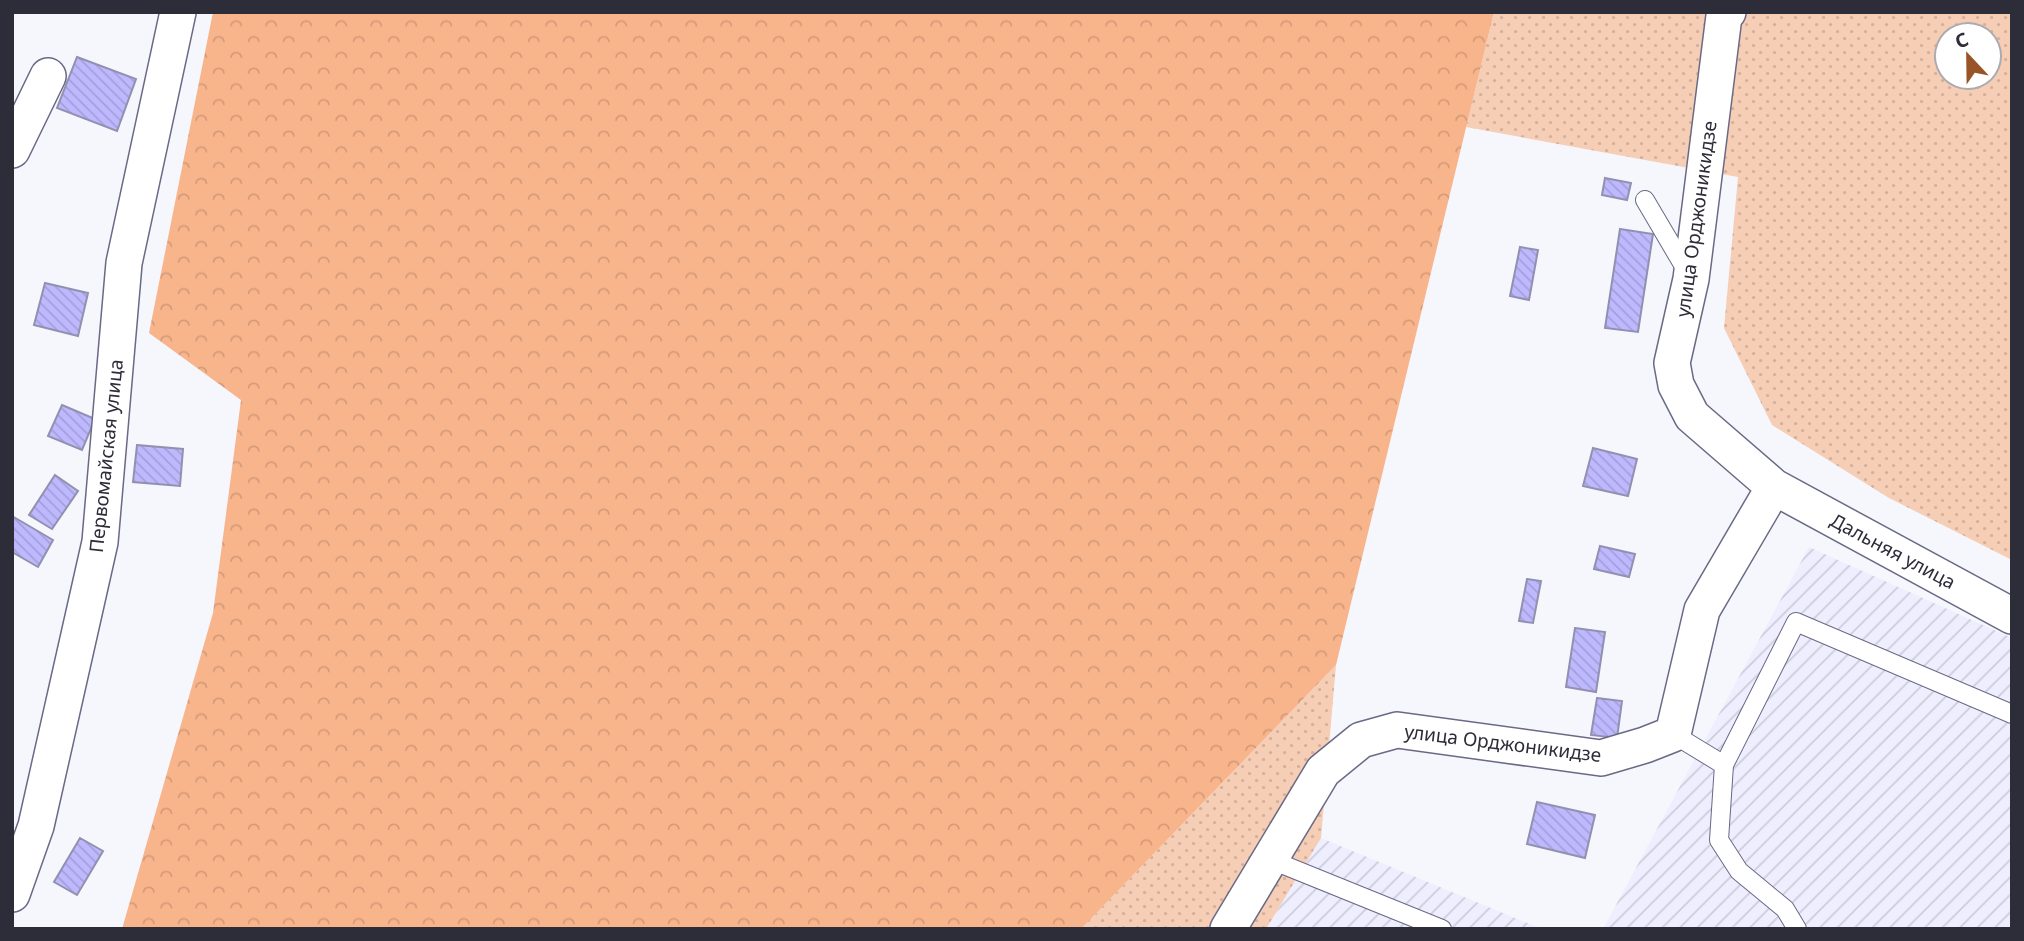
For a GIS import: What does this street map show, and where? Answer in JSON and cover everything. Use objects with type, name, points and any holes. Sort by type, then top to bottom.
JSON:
[{"type":"street","name":"Первомайская улица","points":[[12,894],[24,823],[100,542],[124,263],[178,12]]},
{"type":"street","name":"улица Орджоникидзе","points":[[1728,12],[1724,16],[1691,279],[1672,363],[1676,385],[1692,416],[1774,487]]},
{"type":"street","points":[[12,150],[48,76]]},
{"type":"street","points":[[1673,734],[1702,610],[1774,487]]},
{"type":"street","name":"Дальняя улица","points":[[1774,487],[2012,616]]},
{"type":"street","name":"улица Орджоникидзе","points":[[1227,929],[1323,771],[1361,740],[1397,730],[1601,758],[1673,734]]},
{"type":"lane","points":[[1645,200],[1691,279]]},
{"type":"lane","points":[[1797,929],[1785,909],[1739,871],[1719,840],[1724,765],[1796,622],[2012,714]]},
{"type":"lane","points":[[1673,734],[1724,765]]},
{"type":"lane","points":[[1269,859],[1442,929]]},
{"type":"shaded area","points":[[1494,12],[2012,12],[2012,560],[1889,498],[1772,425],[1724,328],[1738,177],[1466,127]]},
{"type":"shaded area","points":[[1809,547],[2012,638],[2012,929],[1603,929]]},
{"type":"shaded area","points":[[1336,665],[1321,838],[1266,929],[1081,929]]},
{"type":"shaded area","points":[[1321,838],[1542,929],[1266,929]]},
{"type":"green space","points":[[213,12],[1494,12],[1336,665],[1081,929],[122,929],[213,613],[241,400],[149,333]]},
{"type":"building","points":[[77,57],[136,79],[117,131],[57,108]]},
{"type":"building","points":[[1605,178],[1631,183],[1627,200],[1602,195]]},
{"type":"building","points":[[1620,229],[1653,234],[1638,332],[1605,328]]},
{"type":"building","points":[[1520,247],[1538,250],[1529,300],[1510,296]]},
{"type":"building","points":[[45,283],[88,293],[78,336],[34,325]]},
{"type":"building","points":[[62,405],[95,419],[82,450],[48,436]]},
{"type":"building","points":[[137,445],[183,449],[180,486],[133,482]]},
{"type":"building","points":[[1593,448],[1637,459],[1628,496],[1583,486]]},
{"type":"building","points":[[55,475],[78,491],[52,529],[29,515]]},
{"type":"building","points":[[12,516],[53,540],[38,567],[12,552]]},
{"type":"building","points":[[1600,546],[1635,554],[1629,577],[1594,569]]},
{"type":"building","points":[[1527,579],[1541,581],[1533,623],[1519,621]]},
{"type":"building","points":[[1575,628],[1605,632],[1596,692],[1566,687]]},
{"type":"building","points":[[1597,698],[1622,701],[1617,738],[1591,735]]},
{"type":"building","points":[[1537,802],[1595,815],[1585,858],[1527,844]]},
{"type":"building","points":[[80,838],[103,851],[77,895],[54,882]]}]
